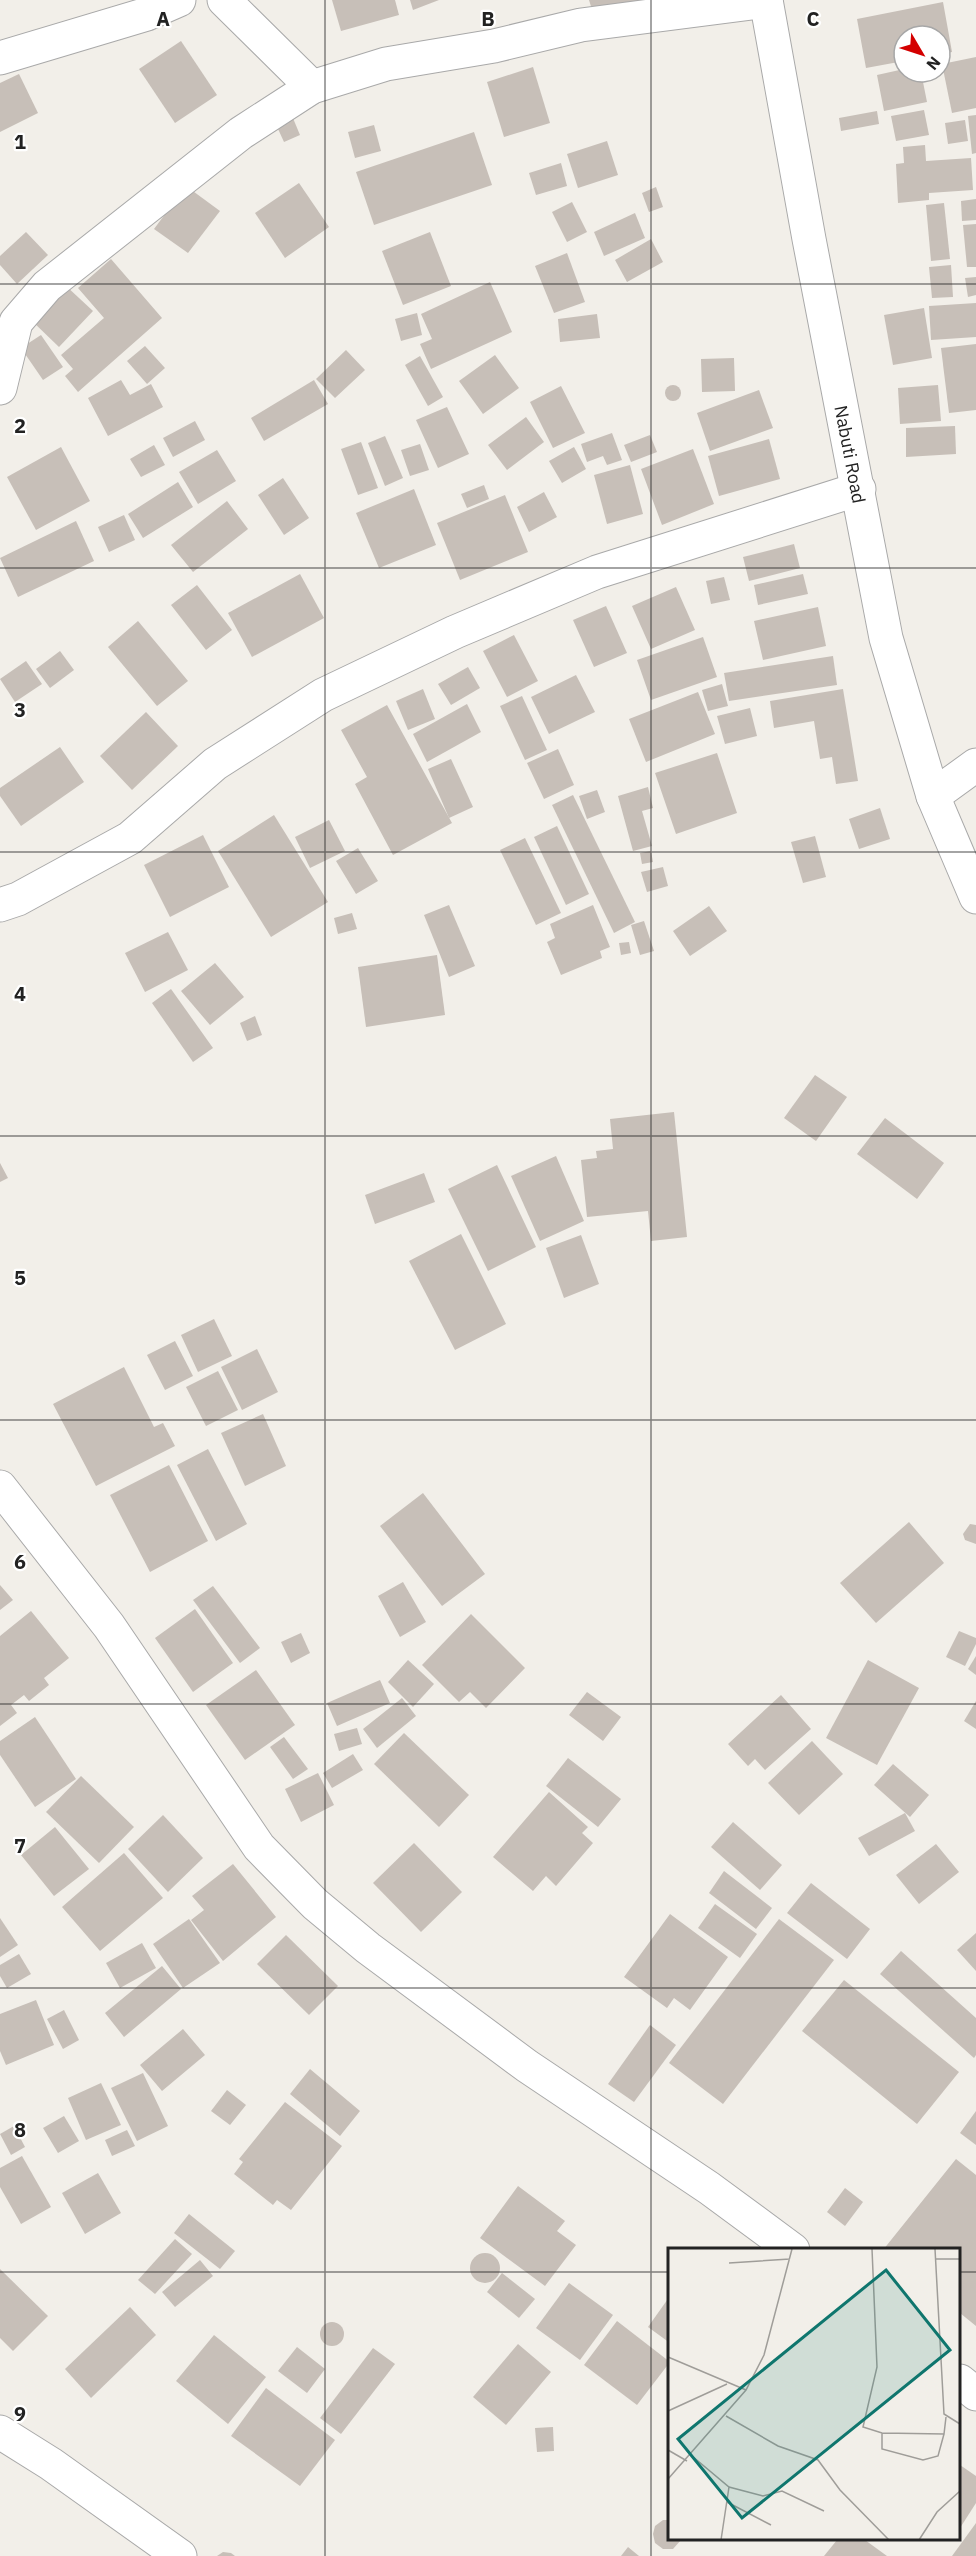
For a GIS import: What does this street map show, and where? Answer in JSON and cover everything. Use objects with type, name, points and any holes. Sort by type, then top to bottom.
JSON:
[{"type":"street","points":[[0,58],[147,14],[179,0]]},
{"type":"street","points":[[224,0],[312,87]]},
{"type":"street","points":[[0,388],[16,322],[47,286],[241,133],[312,87],[386,64],[494,46],[581,25],[766,0]]},
{"type":"street","name":"Nabuti Road","points":[[766,0],[809,239],[886,638],[933,796],[976,897]]},
{"type":"street","points":[[0,905],[18,899],[130,838],[216,764],[323,694],[455,632],[597,572],[859,489]]},
{"type":"street","points":[[933,796],[976,765]]},
{"type":"street","points":[[0,1487],[109,1626],[259,1847],[315,1904],[368,1948],[528,2066],[710,2188],[790,2248]]},
{"type":"street","points":[[961,2382],[976,2394]]},
{"type":"street","points":[[0,2432],[51,2464],[180,2556]]},
{"type":"building","points":[[332,0],[395,0],[399,15],[341,31]]},
{"type":"building","points":[[410,0],[439,0],[413,10]]},
{"type":"building","points":[[589,0],[643,0],[643,1],[594,16]]},
{"type":"building","points":[[943,2],[947,24],[892,24],[892,63],[866,68],[857,19]]},
{"type":"building","points":[[181,41],[217,95],[175,123],[139,69]]},
{"type":"building","points":[[976,57],[976,108],[952,113],[946,84],[952,84],[952,62]]},
{"type":"building","points":[[533,67],[550,123],[504,137],[487,82]]},
{"type":"building","points":[[892,72],[892,84],[923,84],[927,102],[884,111],[877,75]]},
{"type":"building","points":[[19,74],[38,113],[0,132],[0,83]]},
{"type":"building","points":[[924,110],[929,135],[896,141],[891,116]]},
{"type":"building","points":[[290,111],[300,135],[284,142],[273,118]]},
{"type":"building","points":[[877,111],[879,124],[841,131],[839,118]]},
{"type":"building","points":[[976,115],[976,153],[972,154],[968,116]]},
{"type":"building","points":[[965,120],[968,141],[948,144],[945,123]]},
{"type":"building","points":[[374,125],[381,151],[355,158],[348,132]]},
{"type":"building","points":[[474,132],[492,185],[374,225],[356,172]]},
{"type":"building","points":[[607,141],[618,175],[578,188],[567,154]]},
{"type":"building","points":[[925,145],[926,161],[971,158],[973,190],[929,193],[929,200],[898,203],[896,164],[904,163],[903,147]]},
{"type":"building","points":[[561,163],[567,186],[536,195],[529,173]]},
{"type":"building","points":[[299,183],[329,227],[285,258],[255,213]]},
{"type":"building","points":[[186,186],[220,211],[188,253],[154,229]]},
{"type":"building","points":[[656,187],[663,207],[649,212],[642,193]]},
{"type":"building","points":[[976,199],[976,220],[962,221],[961,201]]},
{"type":"building","points":[[572,202],[587,232],[567,242],[552,212]]},
{"type":"building","points":[[944,203],[950,259],[931,261],[926,205]]},
{"type":"building","points":[[635,213],[645,238],[604,256],[594,232]]},
{"type":"building","points":[[976,224],[976,267],[967,267],[963,225]]},
{"type":"building","points":[[26,232],[48,255],[17,284],[0,265],[0,256]]},
{"type":"building","points":[[430,232],[451,286],[403,305],[382,251]]},
{"type":"building","points":[[651,239],[663,262],[627,282],[615,260]]},
{"type":"building","points":[[567,253],[585,302],[554,313],[535,266]]},
{"type":"building","points":[[111,259],[162,318],[78,392],[65,376],[73,369],[61,355],[104,318],[78,288]]},
{"type":"building","points":[[951,265],[953,297],[932,298],[929,267]]},
{"type":"building","points":[[976,277],[976,295],[968,297],[965,278]]},
{"type":"building","points":[[490,282],[512,332],[431,369],[420,344],[432,339],[421,314]]},
{"type":"building","points":[[65,285],[93,311],[59,347],[31,320]]},
{"type":"building","points":[[976,303],[976,337],[931,340],[929,306]]},
{"type":"building","points":[[924,308],[932,358],[893,365],[884,315]]},
{"type":"building","points":[[417,313],[422,335],[401,341],[395,319]]},
{"type":"building","points":[[597,314],[600,338],[560,342],[558,319]]},
{"type":"building","points":[[41,335],[63,367],[43,380],[21,348]]},
{"type":"building","points":[[976,344],[976,410],[949,413],[941,348]]},
{"type":"building","points":[[145,346],[165,368],[147,384],[127,361]]},
{"type":"building","points":[[346,350],[365,370],[335,398],[316,379]]},
{"type":"building","points":[[495,355],[519,388],[483,414],[459,381]]},
{"type":"building","points":[[420,356],[443,397],[428,406],[405,365]]},
{"type":"building","points":[[734,358],[735,391],[702,392],[701,359]]},
{"type":"building","points":[[121,380],[130,395],[151,384],[163,407],[108,436],[88,398]]},
{"type":"building","points":[[314,380],[328,404],[264,441],[251,418]]},
{"type":"building","points":[[673,385],[679,387],[681,393],[679,399],[673,401],[667,399],[665,393],[667,387]]},
{"type":"building","points":[[938,385],[941,421],[900,424],[898,388]]},
{"type":"building","points":[[561,386],[585,433],[553,448],[530,402]]},
{"type":"building","points":[[759,390],[773,428],[710,451],[697,413]]},
{"type":"building","points":[[447,407],[469,454],[438,468],[416,420]]},
{"type":"building","points":[[526,417],[544,442],[507,470],[488,445]]},
{"type":"building","points":[[195,421],[205,440],[173,457],[163,438]]},
{"type":"building","points":[[955,426],[956,454],[906,457],[906,428]]},
{"type":"building","points":[[612,433],[622,460],[607,465],[603,456],[587,462],[581,444]]},
{"type":"building","points":[[650,435],[657,452],[631,462],[624,445]]},
{"type":"building","points":[[385,436],[403,478],[385,486],[368,443]]},
{"type":"building","points":[[769,439],[780,479],[719,496],[708,456]]},
{"type":"building","points":[[361,442],[378,488],[358,495],[341,449]]},
{"type":"building","points":[[420,444],[429,470],[410,476],[401,450]]},
{"type":"building","points":[[154,445],[165,465],[141,477],[130,459]]},
{"type":"building","points":[[61,447],[90,501],[36,530],[7,477]]},
{"type":"building","points":[[574,447],[586,469],[562,483],[549,461]]},
{"type":"building","points":[[693,449],[714,504],[662,525],[641,469]]},
{"type":"building","points":[[217,450],[236,481],[198,504],[179,472]]},
{"type":"building","points":[[630,465],[643,514],[607,524],[594,475]]},
{"type":"building","points":[[283,478],[309,518],[284,535],[258,495]]},
{"type":"building","points":[[178,482],[193,507],[143,538],[128,514]]},
{"type":"building","points":[[484,485],[489,499],[467,508],[461,494]]},
{"type":"building","points":[[414,489],[436,545],[379,568],[356,513]]},
{"type":"building","points":[[544,492],[557,517],[529,532],[517,507]]},
{"type":"building","points":[[505,495],[528,552],[460,580],[437,523]]},
{"type":"building","points":[[227,501],[248,529],[193,572],[171,545]]},
{"type":"building","points":[[124,515],[135,540],[109,552],[98,527]]},
{"type":"building","points":[[76,521],[94,561],[18,597],[0,558]]},
{"type":"building","points":[[794,544],[800,568],[749,581],[743,557]]},
{"type":"building","points":[[300,574],[324,618],[252,657],[228,613]]},
{"type":"building","points":[[803,574],[808,594],[758,605],[754,585]]},
{"type":"building","points":[[724,577],[730,600],[711,604],[706,581]]},
{"type":"building","points":[[197,585],[232,630],[206,650],[171,605]]},
{"type":"building","points":[[676,587],[695,630],[651,649],[632,606]]},
{"type":"building","points":[[606,606],[627,653],[594,667],[573,620]]},
{"type":"building","points":[[818,607],[826,646],[763,660],[754,621]]},
{"type":"building","points":[[138,621],[188,681],[157,706],[108,647]]},
{"type":"building","points":[[514,635],[538,681],[507,697],[483,651]]},
{"type":"building","points":[[703,637],[717,677],[651,700],[637,660]]},
{"type":"building","points":[[60,651],[74,670],[50,688],[36,669]]},
{"type":"building","points":[[833,656],[837,685],[729,701],[724,673]]},
{"type":"building","points":[[26,661],[42,684],[15,702],[0,679]]},
{"type":"building","points":[[468,667],[480,688],[451,705],[438,684]]},
{"type":"building","points":[[576,675],[595,712],[549,734],[531,697]]},
{"type":"building","points":[[722,684],[728,706],[708,711],[702,690]]},
{"type":"building","points":[[423,689],[435,719],[408,730],[396,701]]},
{"type":"building","points":[[843,689],[858,781],[836,784],[832,757],[820,759],[814,721],[774,728],[770,701]]},
{"type":"building","points":[[698,692],[715,734],[646,762],[629,719]]},
{"type":"building","points":[[522,696],[547,750],[525,760],[500,706]]},
{"type":"building","points":[[467,704],[481,732],[427,762],[413,734]]},
{"type":"building","points":[[387,705],[452,823],[393,855],[355,784],[367,777],[341,730]]},
{"type":"building","points":[[750,708],[757,736],[725,744],[717,716]]},
{"type":"building","points":[[146,712],[178,746],[132,790],[100,756]]},
{"type":"building","points":[[60,747],[84,782],[21,826],[0,796],[0,788]]},
{"type":"building","points":[[558,749],[574,785],[544,799],[527,763]]},
{"type":"building","points":[[717,753],[737,813],[676,834],[655,773]]},
{"type":"building","points":[[451,759],[473,807],[449,818],[428,769]]},
{"type":"building","points":[[648,787],[653,808],[642,811],[652,846],[633,851],[618,796]]},
{"type":"building","points":[[597,790],[605,812],[587,819],[579,796]]},
{"type":"building","points":[[573,795],[635,922],[614,933],[552,805]]},
{"type":"building","points":[[880,808],[890,839],[859,849],[849,819]]},
{"type":"building","points":[[274,815],[328,902],[271,937],[218,851]]},
{"type":"building","points":[[329,820],[345,851],[310,868],[295,837]]},
{"type":"building","points":[[557,826],[589,894],[566,905],[534,837]]},
{"type":"building","points":[[203,835],[229,887],[170,917],[144,865]]},
{"type":"building","points":[[815,836],[826,877],[803,883],[791,842]]},
{"type":"building","points":[[525,838],[561,913],[536,925],[500,850]]},
{"type":"building","points":[[358,848],[378,881],[356,894],[336,861]]},
{"type":"building","points":[[651,851],[653,862],[642,864],[640,853]]},
{"type":"building","points":[[663,867],[668,886],[647,892],[641,872]]},
{"type":"building","points":[[449,905],[475,966],[449,977],[424,915]]},
{"type":"building","points":[[593,905],[610,947],[600,951],[602,958],[561,975],[547,942],[555,938],[550,924]]},
{"type":"building","points":[[709,906],[727,931],[690,956],[673,931]]},
{"type":"building","points":[[352,913],[357,929],[338,934],[334,918]]},
{"type":"building","points":[[644,921],[654,951],[640,955],[631,925]]},
{"type":"building","points":[[168,932],[188,970],[145,992],[125,953]]},
{"type":"building","points":[[629,942],[631,953],[621,955],[619,943]]},
{"type":"building","points":[[437,955],[445,1015],[366,1027],[358,967]]},
{"type":"building","points":[[215,963],[244,997],[210,1025],[181,991]]},
{"type":"building","points":[[171,989],[213,1048],[193,1062],[152,1003]]},
{"type":"building","points":[[255,1016],[262,1035],[247,1041],[240,1023]]},
{"type":"building","points":[[815,1075],[847,1097],[816,1141],[784,1118]]},
{"type":"building","points":[[674,1112],[687,1237],[651,1241],[648,1211],[587,1217],[581,1160],[597,1158],[596,1151],[613,1149],[610,1119]]},
{"type":"building","points":[[885,1118],[944,1163],[917,1199],[857,1154]]},
{"type":"building","points":[[556,1156],[584,1221],[540,1241],[511,1176]]},
{"type":"building","points":[[0,1163],[8,1178],[0,1182]]},
{"type":"building","points":[[497,1165],[536,1247],[488,1271],[448,1189]]},
{"type":"building","points":[[424,1173],[435,1202],[375,1224],[365,1195]]},
{"type":"building","points":[[461,1234],[506,1324],[455,1350],[409,1261]]},
{"type":"building","points":[[581,1235],[599,1284],[564,1298],[546,1248]]},
{"type":"building","points":[[214,1319],[232,1356],[198,1372],[181,1335]]},
{"type":"building","points":[[175,1341],[193,1376],[165,1390],[147,1355]]},
{"type":"building","points":[[257,1349],[278,1392],[242,1410],[221,1367]]},
{"type":"building","points":[[124,1367],[154,1427],[163,1423],[175,1446],[96,1486],[53,1404]]},
{"type":"building","points":[[218,1371],[238,1410],[206,1426],[186,1387]]},
{"type":"building","points":[[263,1414],[286,1466],[245,1486],[221,1433]]},
{"type":"building","points":[[208,1449],[247,1524],[216,1541],[177,1465]]},
{"type":"building","points":[[169,1465],[208,1541],[150,1572],[110,1495]]},
{"type":"building","points":[[423,1493],[485,1574],[442,1606],[380,1526]]},
{"type":"building","points":[[909,1522],[944,1563],[876,1623],[840,1583]]},
{"type":"building","points":[[970,1524],[976,1525],[976,1544],[965,1540],[963,1534]]},
{"type":"building","points":[[403,1582],[426,1622],[400,1637],[378,1596]]},
{"type":"building","points":[[0,1585],[13,1600],[0,1610]]},
{"type":"building","points":[[213,1586],[260,1648],[240,1663],[193,1600]]},
{"type":"building","points":[[195,1609],[233,1663],[193,1692],[155,1638]]},
{"type":"building","points":[[31,1611],[69,1658],[44,1678],[49,1685],[29,1701],[24,1695],[11,1705],[17,1713],[0,1726],[0,1636]]},
{"type":"building","points":[[471,1614],[525,1668],[486,1708],[470,1692],[459,1702],[422,1665]]},
{"type":"building","points":[[959,1631],[976,1638],[976,1644],[965,1666],[946,1657]]},
{"type":"building","points":[[301,1633],[310,1653],[291,1663],[281,1642]]},
{"type":"building","points":[[976,1656],[976,1675],[968,1669]]},
{"type":"building","points":[[408,1660],[434,1684],[413,1707],[388,1682]]},
{"type":"building","points":[[868,1660],[919,1688],[877,1765],[826,1738]]},
{"type":"building","points":[[256,1670],[295,1725],[245,1760],[206,1705]]},
{"type":"building","points":[[380,1680],[390,1703],[337,1726],[327,1703]]},
{"type":"building","points":[[587,1692],[621,1717],[603,1741],[569,1715]]},
{"type":"building","points":[[781,1695],[811,1729],[765,1770],[755,1759],[748,1766],[728,1744]]},
{"type":"building","points":[[402,1698],[416,1716],[377,1748],[363,1729]]},
{"type":"building","points":[[976,1701],[976,1729],[964,1721]]},
{"type":"building","points":[[35,1717],[76,1779],[35,1807],[0,1755],[0,1741]]},
{"type":"building","points":[[357,1728],[362,1744],[339,1751],[334,1734]]},
{"type":"building","points":[[404,1733],[469,1795],[439,1827],[374,1764]]},
{"type":"building","points":[[284,1737],[308,1769],[293,1779],[270,1747]]},
{"type":"building","points":[[812,1741],[843,1774],[799,1815],[768,1783]]},
{"type":"building","points":[[353,1754],[363,1770],[332,1788],[323,1773]]},
{"type":"building","points":[[568,1758],[621,1799],[598,1827],[546,1786]]},
{"type":"building","points":[[893,1764],[929,1795],[910,1817],[874,1785]]},
{"type":"building","points":[[318,1773],[334,1805],[301,1822],[285,1789]]},
{"type":"building","points":[[81,1776],[134,1827],[99,1863],[46,1812]]},
{"type":"building","points":[[549,1792],[588,1827],[582,1833],[593,1843],[556,1886],[546,1876],[533,1891],[493,1857]]},
{"type":"building","points":[[905,1813],[915,1831],[869,1856],[858,1838]]},
{"type":"building","points":[[163,1815],[203,1858],[168,1892],[128,1849]]},
{"type":"building","points":[[733,1822],[782,1865],[760,1890],[711,1847]]},
{"type":"building","points":[[55,1827],[89,1869],[54,1896],[21,1855]]},
{"type":"building","points":[[414,1843],[462,1892],[421,1932],[373,1883]]},
{"type":"building","points":[[936,1844],[959,1872],[919,1904],[896,1875]]},
{"type":"building","points":[[124,1853],[163,1898],[100,1951],[62,1907]]},
{"type":"building","points":[[233,1864],[276,1917],[223,1961],[191,1920],[204,1910],[192,1896]]},
{"type":"building","points":[[724,1871],[772,1908],[756,1929],[709,1893]]},
{"type":"building","points":[[811,1883],[870,1929],[847,1959],[787,1913]]},
{"type":"building","points":[[715,1904],[757,1934],[740,1958],[698,1928]]},
{"type":"building","points":[[670,1914],[728,1957],[690,2010],[674,1998],[667,2008],[624,1977]]},
{"type":"building","points":[[0,1918],[18,1945],[0,1957]]},
{"type":"building","points":[[189,1919],[220,1963],[183,1988],[153,1944]]},
{"type":"building","points":[[779,1919],[834,1960],[723,2104],[669,2063]]},
{"type":"building","points":[[976,1933],[976,1971],[957,1950]]},
{"type":"building","points":[[286,1935],[338,1986],[309,2015],[257,1964]]},
{"type":"building","points":[[142,1943],[156,1968],[120,1988],[106,1963]]},
{"type":"building","points":[[901,1951],[976,2018],[976,2055],[974,2058],[880,1974]]},
{"type":"building","points":[[19,1954],[31,1974],[7,1988],[0,1976],[0,1965]]},
{"type":"building","points":[[162,1966],[181,1989],[124,2037],[105,2013]]},
{"type":"building","points":[[844,1980],[959,2072],[917,2124],[802,2031]]},
{"type":"building","points":[[36,2000],[54,2045],[6,2065],[0,2051],[0,2014]]},
{"type":"building","points":[[64,2010],[79,2040],[63,2049],[47,2019]]},
{"type":"building","points":[[650,2025],[676,2045],[634,2102],[608,2084]]},
{"type":"building","points":[[183,2029],[205,2055],[162,2091],[140,2065]]},
{"type":"building","points":[[310,2069],[360,2111],[340,2136],[290,2094]]},
{"type":"building","points":[[143,2073],[168,2126],[137,2141],[111,2088]]},
{"type":"building","points":[[101,2083],[121,2125],[86,2140],[68,2098]]},
{"type":"building","points":[[227,2090],[246,2105],[230,2125],[211,2111]]},
{"type":"building","points":[[285,2102],[342,2146],[291,2210],[277,2200],[273,2205],[234,2174],[243,2162],[239,2159]]},
{"type":"building","points":[[976,2111],[976,2145],[960,2133]]},
{"type":"building","points":[[64,2116],[79,2141],[58,2153],[43,2128]]},
{"type":"building","points":[[14,2126],[25,2147],[11,2155],[0,2134]]},
{"type":"building","points":[[127,2130],[135,2146],[112,2156],[105,2140]]},
{"type":"building","points":[[22,2156],[51,2207],[21,2224],[0,2187],[0,2168]]},
{"type":"building","points":[[956,2159],[976,2175],[976,2326],[961,2314],[961,2248],[885,2248]]},
{"type":"building","points":[[98,2173],[121,2213],[85,2234],[62,2193]]},
{"type":"building","points":[[518,2186],[565,2221],[557,2231],[576,2245],[545,2286],[480,2238]]},
{"type":"building","points":[[845,2188],[863,2202],[845,2226],[827,2212]]},
{"type":"building","points":[[189,2214],[235,2251],[220,2269],[174,2233]]},
{"type":"building","points":[[175,2239],[192,2254],[155,2294],[138,2280]]},
{"type":"building","points":[[485,2253],[495,2258],[500,2268],[495,2278],[485,2283],[475,2278],[470,2268],[475,2258]]},
{"type":"building","points":[[200,2260],[213,2276],[175,2307],[162,2292]]},
{"type":"building","points":[[0,2269],[48,2316],[13,2351],[0,2338]]},
{"type":"building","points":[[502,2273],[535,2299],[519,2318],[487,2292]]},
{"type":"building","points":[[569,2283],[613,2315],[580,2360],[536,2328]]},
{"type":"building","points":[[668,2299],[668,2342],[648,2327]]},
{"type":"building","points":[[130,2307],[156,2335],[91,2398],[65,2369]]},
{"type":"building","points":[[617,2321],[668,2360],[668,2365],[637,2405],[584,2365]]},
{"type":"building","points":[[332,2322],[340,2326],[344,2334],[340,2342],[332,2346],[324,2342],[320,2334],[324,2326]]},
{"type":"building","points":[[214,2335],[266,2377],[228,2424],[176,2381]]},
{"type":"building","points":[[518,2344],[551,2372],[506,2425],[473,2397]]},
{"type":"building","points":[[297,2347],[325,2369],[307,2393],[278,2371]]},
{"type":"building","points":[[373,2348],[395,2364],[341,2434],[320,2418]]},
{"type":"building","points":[[266,2388],[335,2440],[300,2486],[231,2436]]},
{"type":"building","points":[[553,2427],[554,2451],[537,2452],[535,2428]]},
{"type":"building","points":[[961,2466],[976,2476],[976,2503],[961,2526]]},
{"type":"building","points":[[663,2520],[668,2520],[668,2541],[680,2541],[673,2549],[663,2549],[655,2543],[653,2534],[655,2526]]},
{"type":"building","points":[[976,2523],[976,2556],[952,2556]]},
{"type":"building","points":[[836,2541],[866,2541],[887,2556],[824,2556]]},
{"type":"building","points":[[628,2547],[639,2556],[621,2556]]},
{"type":"building","points":[[223,2552],[231,2553],[235,2556],[217,2556]]}]
